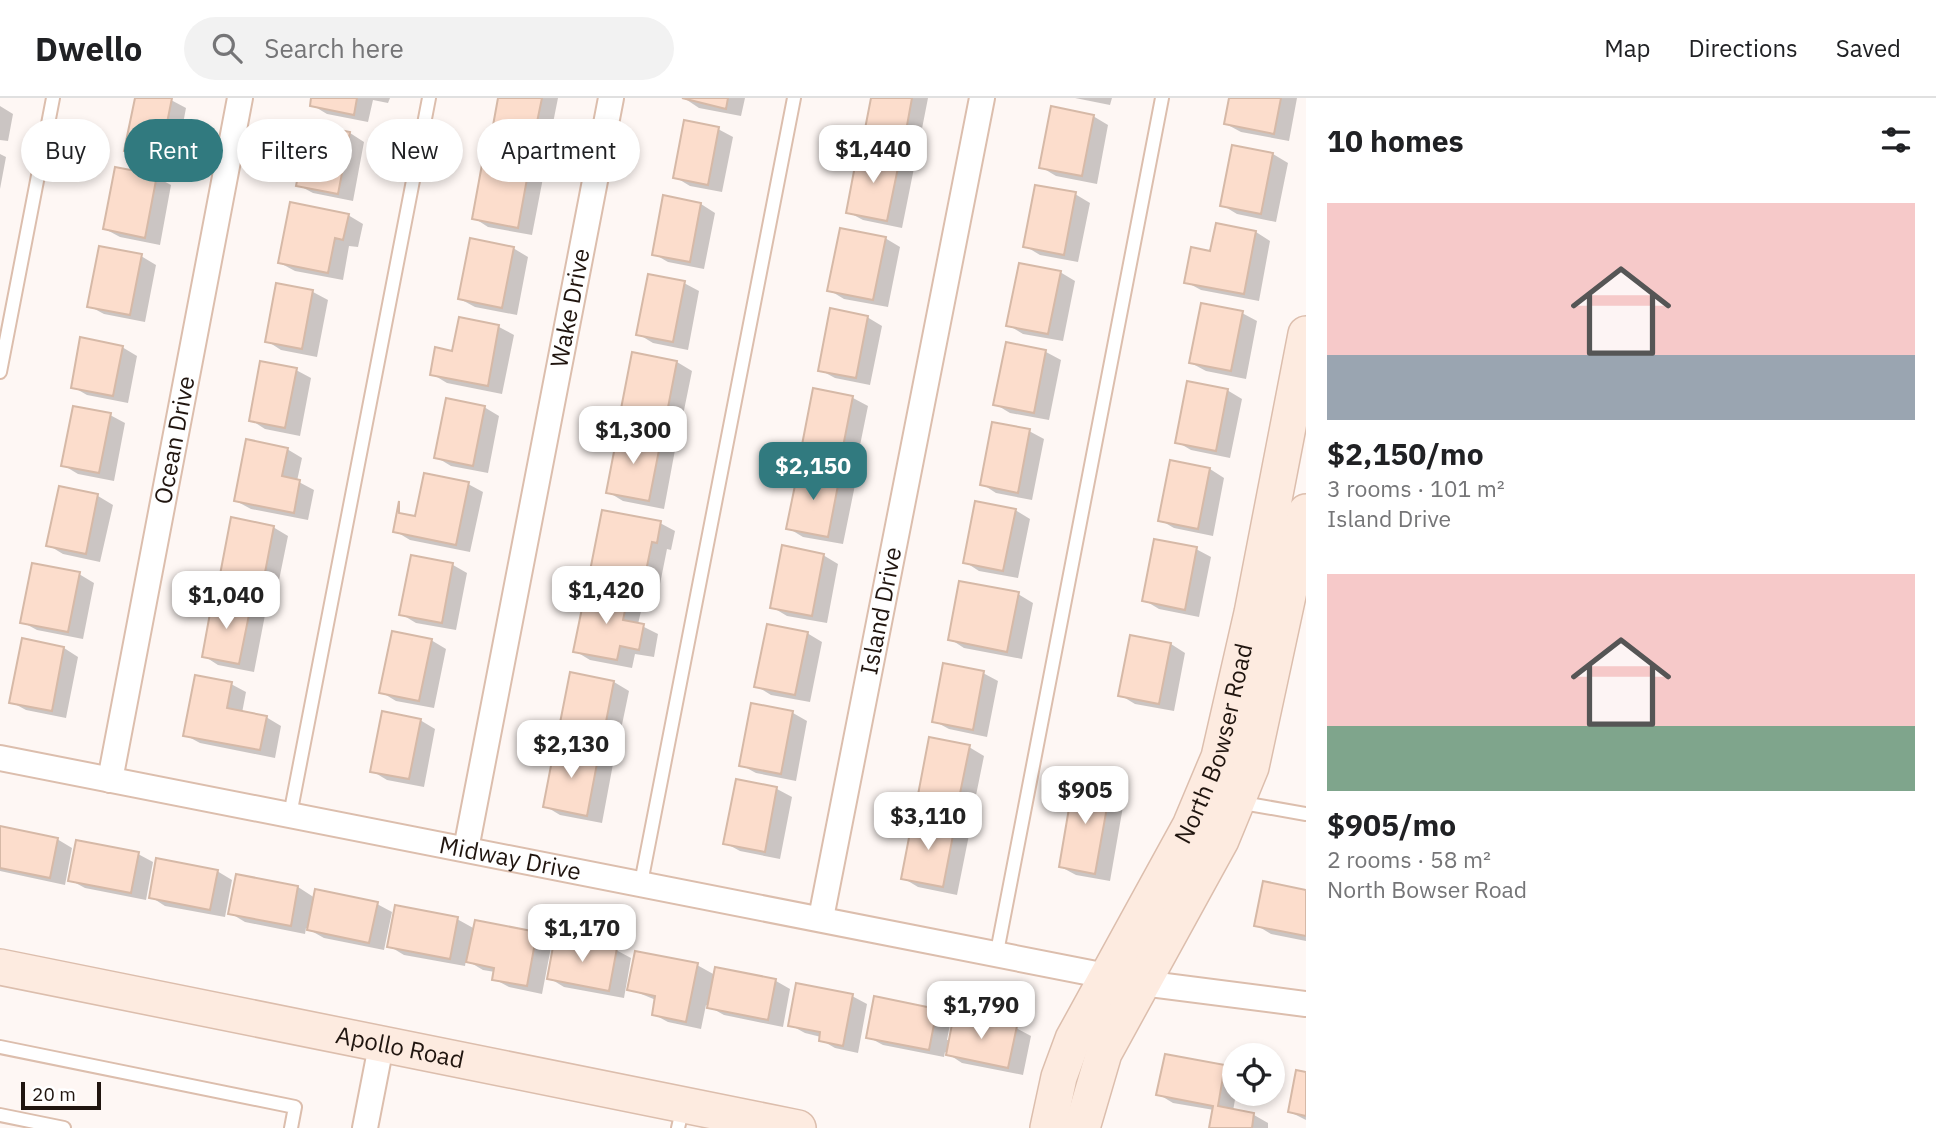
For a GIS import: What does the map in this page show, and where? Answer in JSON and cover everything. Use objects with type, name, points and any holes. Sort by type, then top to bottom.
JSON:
[{"type":"street","name":"Ocean Drive","points":[[110,780],[240,98]]},
{"type":"street","name":"Wake Drive","points":[[466,849],[611,98]]},
{"type":"street","name":"Island Drive","points":[[821,918],[982,98]]},
{"type":"street","name":"North Bowser Road","points":[[1048,1128],[1059,1077],[1073,1039],[1190,826],[1281,619],[1306,334]]},
{"type":"street","name":"North Bowser Road","points":[[1082,1128],[1104,1053],[1221,840],[1251,767],[1306,512]]},
{"type":"street","name":"Midway Drive","points":[[0,758],[997,952],[1142,983],[1306,1004]]},
{"type":"street","name":"Apollo Road","points":[[0,967],[381,1046],[681,1117],[798,1128]]},
{"type":"street","points":[[365,1128],[381,1046]]},
{"type":"lane","points":[[0,372],[53,98]]},
{"type":"lane","points":[[290,815],[429,98]]},
{"type":"lane","points":[[641,883],[794,98]]},
{"type":"lane","points":[[997,952],[1162,98]]},
{"type":"lane","points":[[1237,802],[1306,814]]},
{"type":"lane","points":[[0,1047],[295,1107],[291,1128]]},
{"type":"lane","points":[[0,1115],[64,1128]]},
{"type":"building","points":[[135,98],[172,98],[168,119],[131,119]]},
{"type":"building","points":[[311,98],[357,98],[354,115],[310,106]]},
{"type":"building","points":[[498,98],[542,98],[538,119],[494,119]]},
{"type":"building","points":[[682,98],[728,98],[726,109]]},
{"type":"building","points":[[871,98],[912,98],[904,142],[864,134]]},
{"type":"building","points":[[1229,98],[1281,98],[1274,134],[1224,124]]},
{"type":"building","points":[[1051,106],[1094,115],[1082,176],[1039,168]]},
{"type":"building","points":[[684,120],[719,127],[708,185],[673,178]]},
{"type":"building","points":[[1232,145],[1273,153],[1261,214],[1220,206]]},
{"type":"building","points":[[858,150],[900,158],[887,221],[846,213]]},
{"type":"building","points":[[115,167],[124,169],[124,182],[156,182],[145,238],[103,229]]},
{"type":"building","points":[[297,182],[340,182],[338,194],[296,186]]},
{"type":"building","points":[[479,182],[526,182],[518,228],[472,219]]},
{"type":"building","points":[[1035,185],[1076,192],[1064,255],[1023,247]]},
{"type":"building","points":[[663,195],[701,203],[690,262],[652,255]]},
{"type":"building","points":[[290,202],[349,214],[343,240],[335,238],[328,273],[278,263]]},
{"type":"building","points":[[1216,223],[1256,231],[1244,294],[1184,283],[1191,247],[1210,251]]},
{"type":"building","points":[[840,228],[886,237],[873,300],[827,291]]},
{"type":"building","points":[[470,238],[514,247],[502,308],[458,299]]},
{"type":"building","points":[[99,246],[142,254],[130,315],[87,307]]},
{"type":"building","points":[[1019,263],[1061,271],[1048,334],[1006,326]]},
{"type":"building","points":[[648,274],[685,281],[673,342],[636,335]]},
{"type":"building","points":[[276,283],[313,290],[302,349],[265,342]]},
{"type":"building","points":[[1201,303],[1243,311],[1231,371],[1189,363]]},
{"type":"building","points":[[830,308],[868,316],[856,378],[818,371]]},
{"type":"building","points":[[459,317],[499,325],[488,386],[430,375],[435,347],[452,351]]},
{"type":"building","points":[[80,337],[123,346],[113,396],[71,388]]},
{"type":"building","points":[[1006,342],[1046,350],[1034,413],[993,405]]},
{"type":"building","points":[[632,352],[677,361],[665,423],[620,414]]},
{"type":"building","points":[[260,361],[297,368],[285,428],[249,421]]},
{"type":"building","points":[[1187,381],[1228,389],[1216,451],[1175,443]]},
{"type":"building","points":[[813,388],[853,396],[841,457],[801,450]]},
{"type":"building","points":[[446,398],[485,406],[473,466],[434,458]]},
{"type":"building","points":[[73,406],[111,413],[99,473],[61,466]]},
{"type":"building","points":[[992,422],[1030,429],[1018,493],[980,485]]},
{"type":"building","points":[[618,431],[661,440],[649,501],[606,493]]},
{"type":"building","points":[[246,439],[288,448],[282,476],[300,480],[294,513],[234,501]]},
{"type":"building","points":[[1170,460],[1210,468],[1198,529],[1158,521]]},
{"type":"building","points":[[799,466],[840,475],[828,537],[786,529]]},
{"type":"building","points":[[424,473],[469,482],[456,545],[393,532],[399,501],[399,513],[415,516]]},
{"type":"building","points":[[59,486],[98,494],[86,554],[46,546]]},
{"type":"building","points":[[975,501],[1016,509],[1003,571],[963,563]]},
{"type":"building","points":[[602,510],[661,521],[657,543],[652,542],[644,581],[590,571]]},
{"type":"building","points":[[231,517],[274,526],[262,588],[219,580]]},
{"type":"building","points":[[1154,539],[1197,547],[1185,610],[1142,601]]},
{"type":"building","points":[[782,545],[824,554],[812,616],[770,608]]},
{"type":"building","points":[[411,555],[453,563],[442,623],[399,615]]},
{"type":"building","points":[[32,563],[80,572],[68,632],[20,623]]},
{"type":"building","points":[[959,581],[1019,592],[1007,652],[948,640]]},
{"type":"building","points":[[586,589],[628,597],[623,620],[644,624],[639,650],[620,646],[617,660],[573,652]]},
{"type":"building","points":[[213,597],[251,605],[239,664],[202,657]]},
{"type":"building","points":[[767,624],[808,632],[795,695],[754,687]]},
{"type":"building","points":[[392,631],[432,639],[419,701],[379,693]]},
{"type":"building","points":[[1130,635],[1171,643],[1159,704],[1118,696]]},
{"type":"building","points":[[22,638],[64,647],[52,711],[9,703]]},
{"type":"building","points":[[943,663],[984,671],[973,730],[932,722]]},
{"type":"building","points":[[570,672],[614,681],[603,737],[559,728]]},
{"type":"building","points":[[195,675],[232,682],[227,708],[267,716],[260,750],[183,736]]},
{"type":"building","points":[[751,703],[793,711],[781,774],[739,766]]},
{"type":"building","points":[[382,711],[421,719],[409,779],[370,772]]},
{"type":"building","points":[[929,737],[970,745],[957,808],[917,800]]},
{"type":"building","points":[[555,745],[599,753],[587,816],[543,807]]},
{"type":"building","points":[[736,779],[777,787],[765,852],[723,844]]},
{"type":"building","points":[[1074,779],[1111,785],[1095,874],[1059,867]]},
{"type":"building","points":[[913,817],[955,825],[943,887],[901,879]]},
{"type":"building","points":[[0,826],[58,838],[50,878],[0,868]]},
{"type":"building","points":[[76,840],[139,852],[131,893],[68,881]]},
{"type":"building","points":[[156,858],[218,870],[210,910],[149,898]]},
{"type":"building","points":[[236,874],[298,886],[291,926],[228,914]]},
{"type":"building","points":[[1263,881],[1306,890],[1306,936],[1254,926]]},
{"type":"building","points":[[315,889],[378,902],[369,943],[307,930]]},
{"type":"building","points":[[395,905],[458,917],[450,959],[387,947]]},
{"type":"building","points":[[475,920],[537,932],[527,986],[492,980],[494,968],[466,962]]},
{"type":"building","points":[[555,936],[617,948],[609,991],[547,979]]},
{"type":"building","points":[[635,951],[698,963],[686,1022],[652,1015],[655,996],[627,990]]},
{"type":"building","points":[[715,967],[776,979],[768,1020],[707,1008]]},
{"type":"building","points":[[796,983],[853,994],[843,1046],[819,1041],[820,1032],[788,1026]]},
{"type":"building","points":[[874,996],[937,1009],[929,1050],[866,1038]]},
{"type":"building","points":[[954,1014],[1017,1026],[1008,1068],[946,1055]]},
{"type":"building","points":[[1165,1054],[1222,1064],[1218,1106],[1254,1113],[1252,1128],[1209,1128],[1213,1106],[1156,1095]]},
{"type":"building","points":[[1296,1070],[1306,1072],[1306,1116],[1288,1112]]}]
